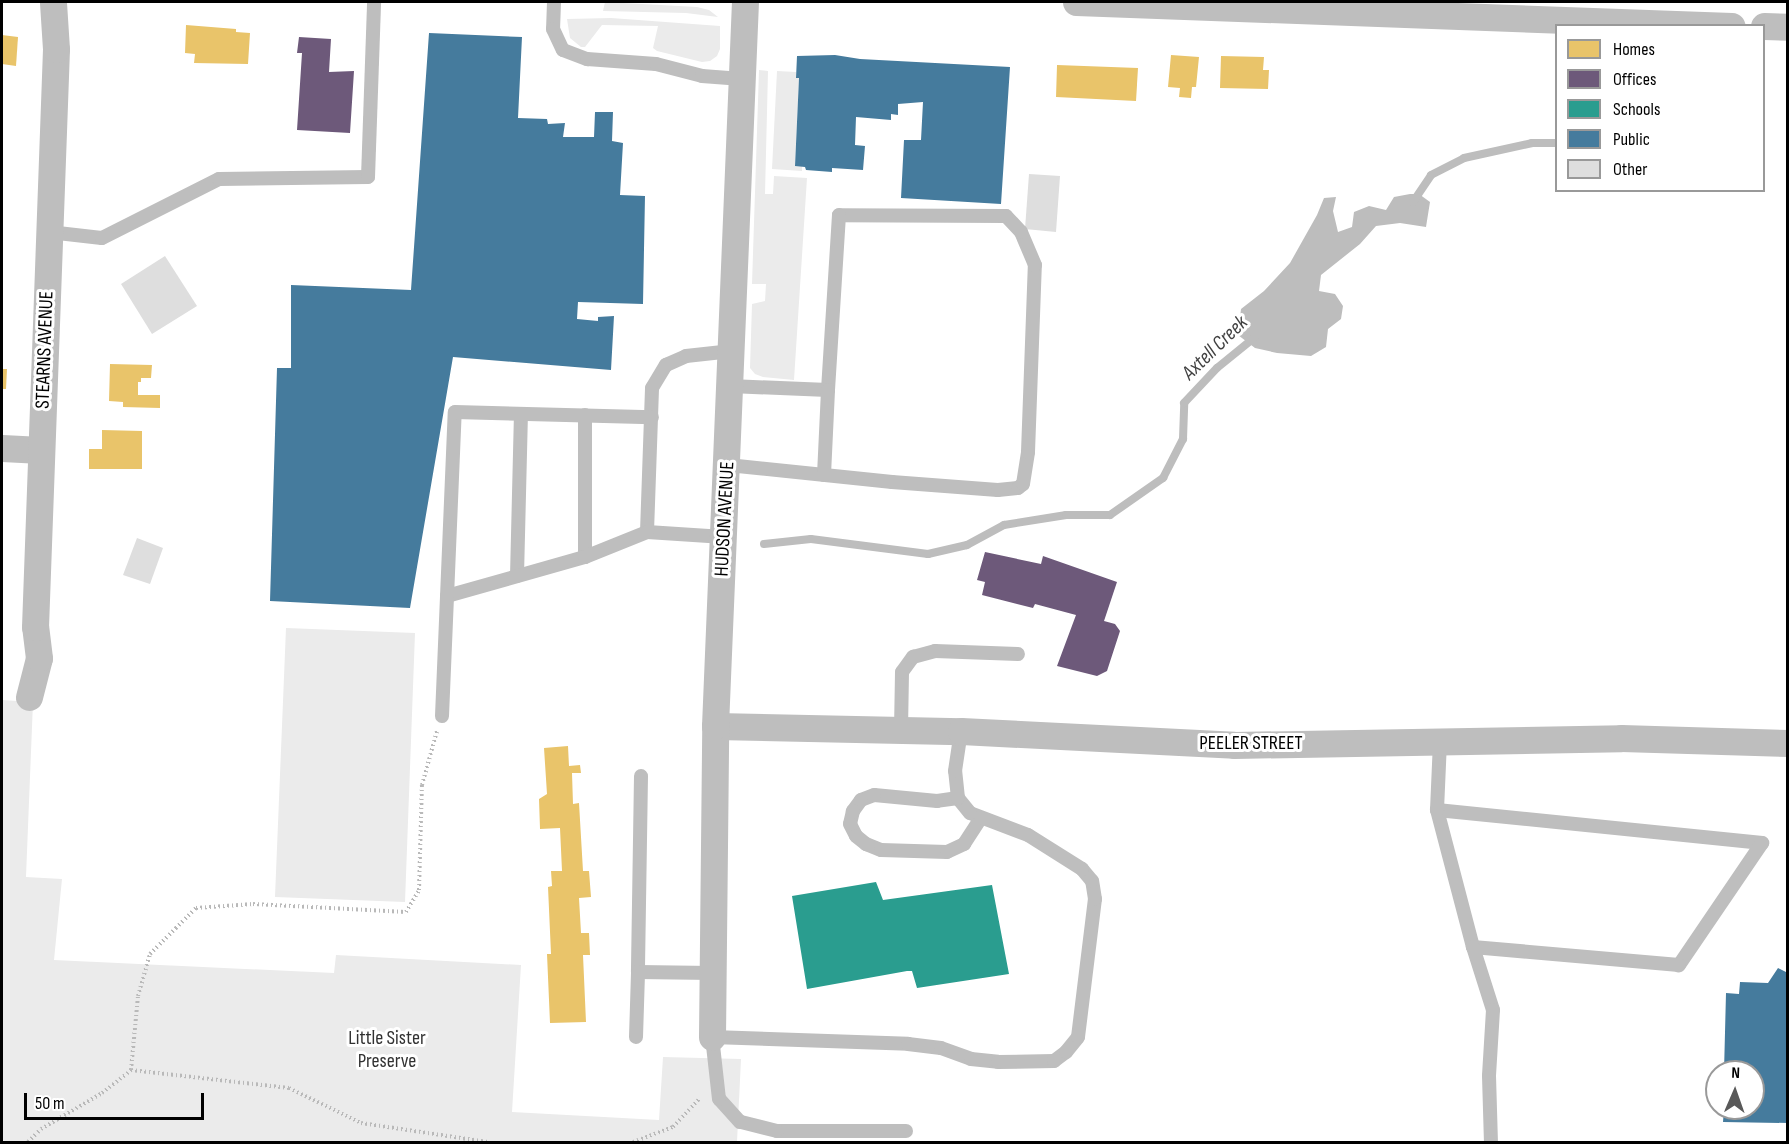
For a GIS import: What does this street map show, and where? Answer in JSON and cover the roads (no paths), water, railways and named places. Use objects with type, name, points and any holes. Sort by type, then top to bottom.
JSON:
[{"type":"street","name":"STEARNS AVENUE","points":[[29,697],[39,658],[35,627],[56,49],[53,2]]},
{"type":"street","name":"HUDSON AVENUE","points":[[711,1037],[715,726],[728,465],[745,2]]},
{"type":"street","points":[[1076,2],[1677,24]]},
{"type":"street","points":[[1765,26],[1788,27]]},
{"type":"street","points":[[2,448],[41,450]]},
{"type":"street","name":"PEELER STREET","points":[[715,726],[961,731],[1234,745],[1621,738],[1788,743]]},
{"type":"lane","points":[[49,232],[102,238],[219,179],[368,177],[374,2]]},
{"type":"lane","points":[[554,2],[553,29],[563,50],[587,59],[656,64],[702,76],[742,79]]},
{"type":"lane","points":[[728,465],[824,475],[998,490],[1018,488],[1023,484],[1028,452],[1035,265],[1021,232],[1011,219],[1006,216],[839,215],[824,475]]},
{"type":"lane","points":[[647,532],[652,388],[666,365],[686,356],[732,351]]},
{"type":"lane","points":[[730,386],[828,390]]},
{"type":"lane","points":[[442,716],[456,412],[652,417]]},
{"type":"lane","points":[[517,576],[521,414]]},
{"type":"lane","points":[[585,415],[585,557]]},
{"type":"lane","points":[[447,596],[585,557],[647,532],[724,537]]},
{"type":"lane","points":[[901,730],[899,700],[902,672],[913,657],[935,651],[1018,654]]},
{"type":"lane","points":[[906,1131],[777,1131],[740,1122],[719,1099],[711,1037],[908,1044],[941,1048],[971,1059],[998,1062],[1054,1061],[1066,1052],[1078,1037],[1095,899],[1092,881],[1082,869],[1028,835],[970,813],[958,798],[955,771],[961,731]]},
{"type":"lane","points":[[1440,740],[1437,810],[1473,947],[1493,1010],[1489,1076],[1491,1143]]},
{"type":"lane","points":[[636,1036],[641,776]]},
{"type":"lane","points":[[958,798],[937,801],[874,795],[861,800],[853,811],[850,824],[856,836],[866,844],[881,850],[947,852],[964,844],[981,818]]},
{"type":"lane","points":[[1437,810],[1762,843],[1679,964],[1473,947]]},
{"type":"lane","points":[[638,972],[712,973]]},
{"type":"waterway","name":"Axtell Creek","points":[[1413,202],[1431,175],[1464,158],[1532,143],[1555,143]]},
{"type":"waterway","name":"Axtell Creek","points":[[764,544],[811,539],[928,554],[967,545],[1004,525],[1066,515],[1110,515],[1163,478],[1183,439],[1184,403],[1217,368],[1255,337]]},
{"type":"park label","name":"Little Sister Preserve","points":[[387,1050]]}]
